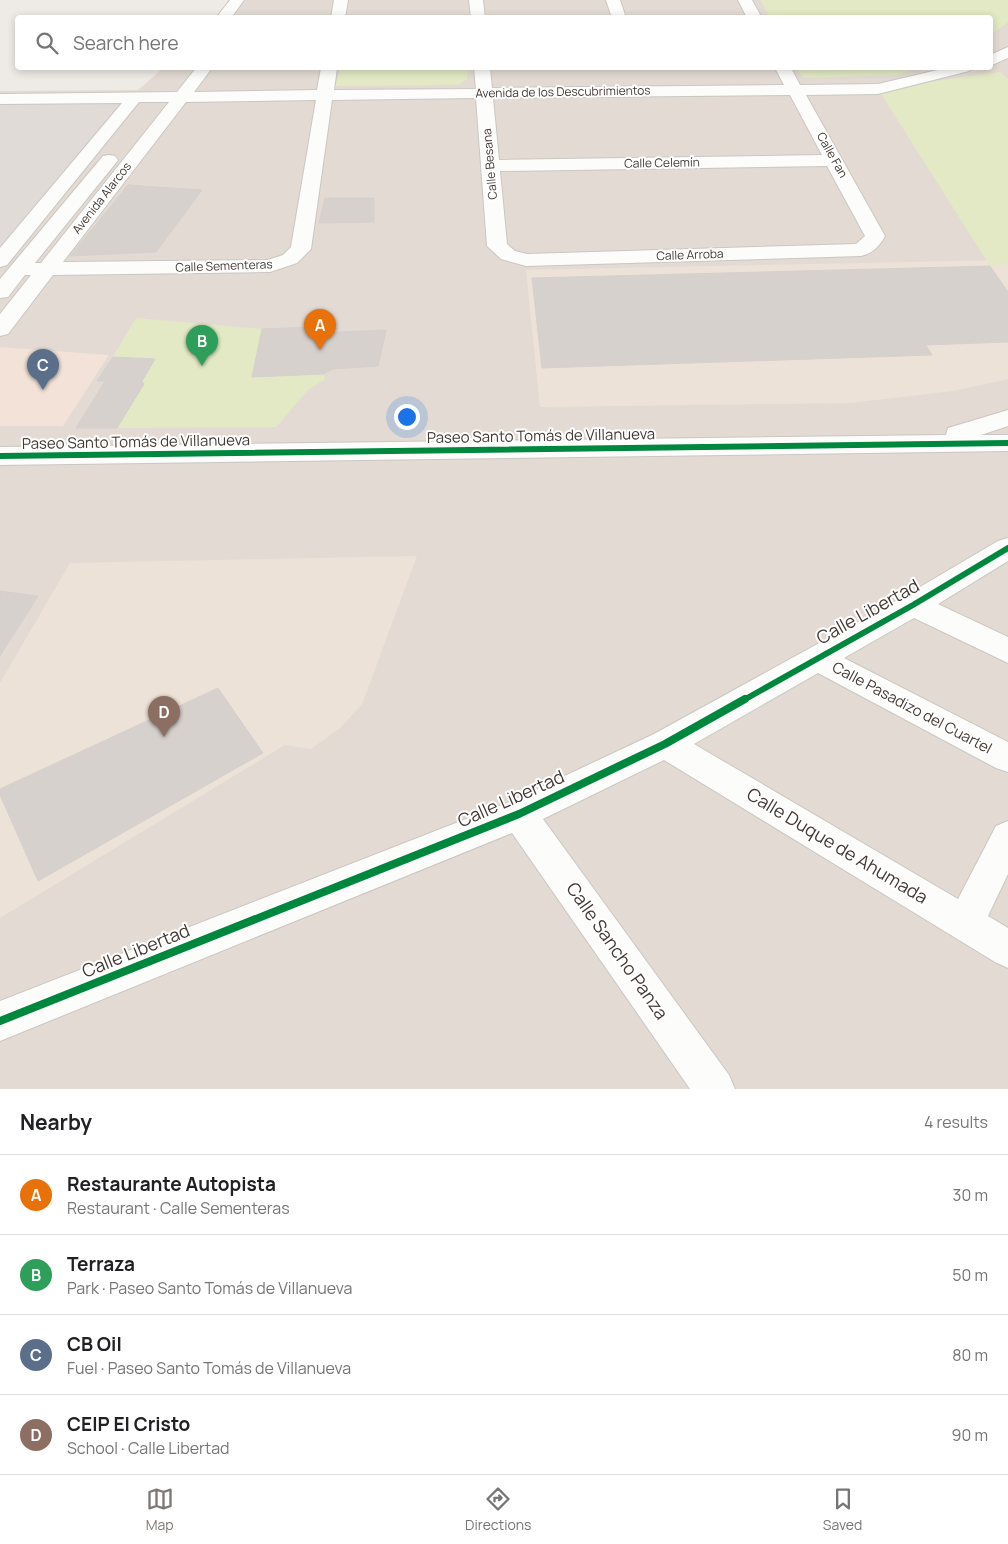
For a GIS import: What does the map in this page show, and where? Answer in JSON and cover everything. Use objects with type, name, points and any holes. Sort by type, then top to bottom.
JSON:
[{"type":"street","points":[[225,15],[237,0]]},
{"type":"street","points":[[338,15],[341,0]]},
{"type":"street","points":[[476,0],[478,15]]},
{"type":"street","points":[[614,0],[618,15]]},
{"type":"street","points":[[745,0],[753,15]]},
{"type":"street","points":[[130,134],[182,70]]},
{"type":"street","name":"Avenida Alarcos","points":[[0,329],[202,70]]},
{"type":"street","name":"Calle Sementeras","points":[[19,269],[270,266],[290,259],[301,249],[329,70]]},
{"type":"street","name":"Calle Besana","points":[[482,70],[497,246],[508,255]]},
{"type":"street","name":"Calle Fan","points":[[784,70],[876,236],[871,244]]},
{"type":"street","name":"Avenida de los Descubrimientos","points":[[0,99],[878,89],[955,70]]},
{"type":"street","points":[[637,76],[642,91]]},
{"type":"street","points":[[0,262],[135,97]]},
{"type":"street","name":"Avenida Alarcos","points":[[0,292],[118,149]]},
{"type":"street","name":"Calle Celemín","points":[[489,166],[834,160]]},
{"type":"street","name":"Calle Arroba","points":[[508,255],[526,260],[861,250],[871,244]]},
{"type":"street","points":[[931,442],[1008,418]]},
{"type":"street","points":[[931,442],[1008,443]]},
{"type":"street","name":"Paseo Santo Tomás de Villanueva","points":[[0,456],[931,442]]},
{"type":"street","name":"Calle Libertad","points":[[0,1021],[519,814],[665,744],[913,605],[1008,548]]},
{"type":"street","points":[[913,605],[1008,651]]},
{"type":"street","name":"Calle Pasadizo del Cuartel","points":[[816,658],[1008,758]]},
{"type":"street","name":"Calle Duque de Ahumada","points":[[665,744],[1008,949]]},
{"type":"street","name":"Calle Sancho Panza","points":[[519,814],[715,1089]]},
{"type":"street","points":[[965,923],[1008,837]]},
{"type":"shaded area","points":[[237,0],[1008,0],[1008,1089],[0,1089],[0,91],[138,90],[161,70],[993,70],[993,15],[220,15]]},
{"type":"shaded area","points":[[135,97],[0,262],[0,99]]},
{"type":"shaded area","points":[[1008,260],[1008,379],[953,391],[850,403],[540,407],[526,270]]},
{"type":"shaded area","points":[[0,347],[109,355],[63,426],[0,426]]},
{"type":"shaded area","points":[[417,556],[362,704],[340,728],[311,749],[285,745],[0,918],[0,683],[70,563]]},
{"type":"green space","points":[[760,0],[1008,0],[1008,22],[993,33],[993,15],[769,15]]},
{"type":"green space","points":[[340,70],[468,70],[467,79],[459,85],[335,86]]},
{"type":"green space","points":[[798,70],[911,70],[898,75],[803,78]]},
{"type":"green space","points":[[1000,72],[1008,79],[1008,264],[990,266],[878,89]]},
{"type":"green space","points":[[136,318],[262,329],[252,377],[323,374],[325,377],[324,380],[309,389],[276,427],[117,428],[144,384],[113,357]]},
{"type":"building","points":[[128,185],[202,190],[156,252],[70,256]]},
{"type":"building","points":[[325,198],[374,198],[374,222],[319,223]]},
{"type":"building","points":[[990,266],[1008,292],[1008,342],[926,345],[932,355],[542,368],[532,278]]},
{"type":"building","points":[[310,327],[317,333],[386,330],[378,366],[333,369],[323,374],[252,377],[262,329]]},
{"type":"building","points":[[113,357],[155,359],[142,381],[144,384],[117,428],[76,428],[105,381],[97,381]]},
{"type":"building","points":[[0,591],[38,596],[0,656]]},
{"type":"building","points":[[218,688],[263,753],[38,881],[0,795],[0,789]]},
{"type":"cycle path","points":[[0,456],[1008,443]]},
{"type":"cycle path","points":[[0,1021],[519,814],[665,744],[913,605],[1008,548]]},
{"type":"place","name":"Restaurante Autopista","points":[[320,350]]},
{"type":"place","name":"Terraza","points":[[202,366]]},
{"type":"place","name":"CB Oil","points":[[43,390]]},
{"type":"place","name":"CEIP El Cristo","points":[[164,737]]}]
